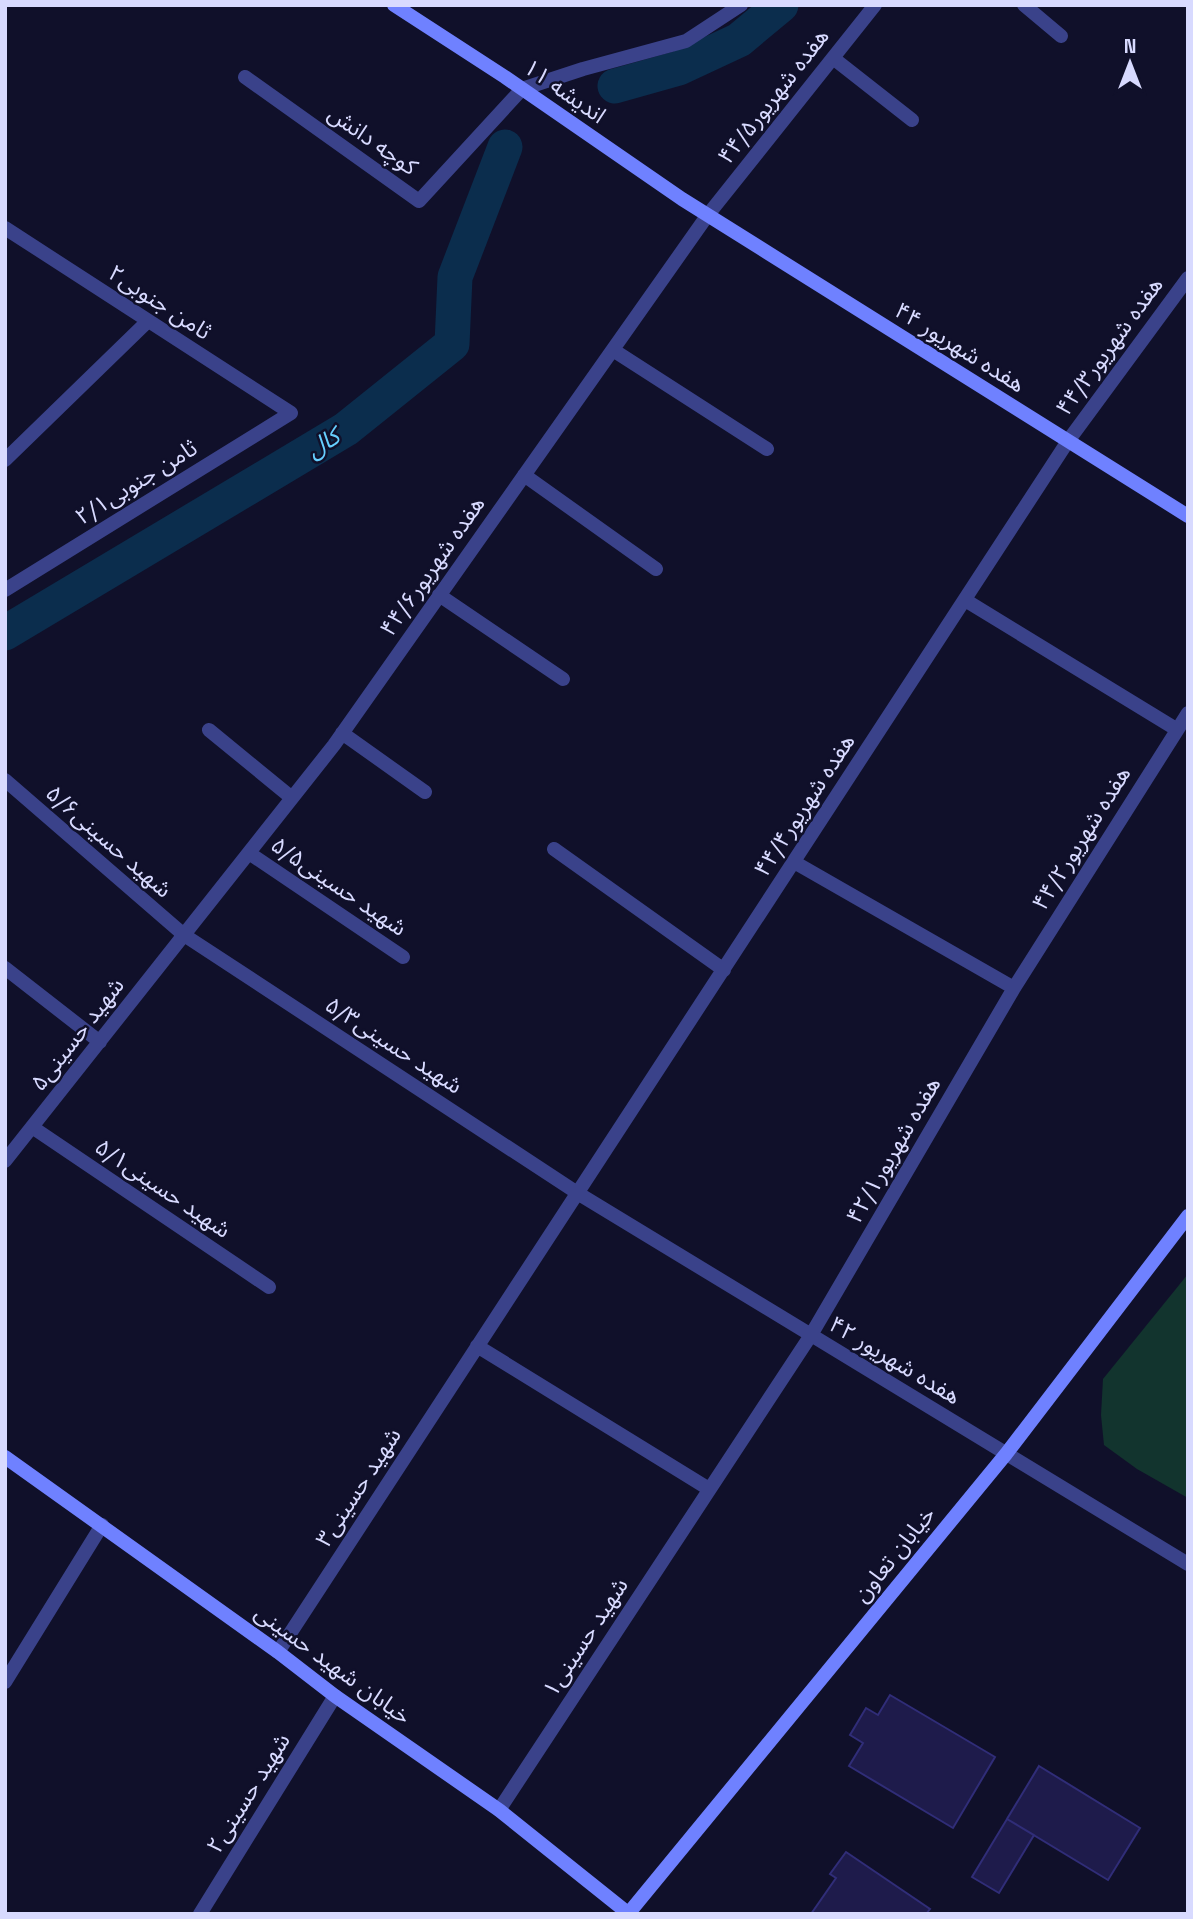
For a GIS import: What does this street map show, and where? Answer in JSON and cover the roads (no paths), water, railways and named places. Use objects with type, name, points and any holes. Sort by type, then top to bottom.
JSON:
[{"type":"street","name":"اندیشه ۱۱","points":[[394,5],[708,216]]},
{"type":"street","points":[[522,89],[686,41],[741,5]]},
{"type":"street","name":"هفده شهریور۴۴/۵","points":[[708,216],[875,5]]},
{"type":"street","points":[[1024,5],[1061,36]]},
{"type":"street","points":[[833,58],[912,120]]},
{"type":"street","name":"کوچه دانش","points":[[245,76],[419,201],[522,89]]},
{"type":"street","name":"هفده شهریور۴۴/۶","points":[[184,935],[342,733],[708,216]]},
{"type":"street","name":"هفده شهریور ۴۴","points":[[708,216],[1188,516]]},
{"type":"street","name":"ثامن جنوبی۲","points":[[5,228],[291,413]]},
{"type":"street","name":"هفده شهریور۴۴/۳","points":[[1068,441],[1188,278]]},
{"type":"street","points":[[5,460],[148,321]]},
{"type":"street","points":[[613,350],[767,449]]},
{"type":"street","name":"ثامن جنوبی۲/۱","points":[[5,590],[291,413]]},
{"type":"street","name":"هفده شهریور۴۴/۴","points":[[579,1194],[1068,441]]},
{"type":"street","points":[[524,475],[656,569]]},
{"type":"street","points":[[439,595],[563,679]]},
{"type":"street","points":[[965,600],[1176,729]]},
{"type":"street","name":"هفده شهریور۴۴/۲","points":[[1014,988],[1188,713]]},
{"type":"street","points":[[209,730],[292,798]]},
{"type":"street","points":[[342,733],[425,792]]},
{"type":"street","name":"شهید حسینی۵/۶","points":[[5,780],[184,935]]},
{"type":"street","points":[[554,849],[724,970]]},
{"type":"street","name":"شهید حسینی۵/۵","points":[[249,853],[403,957]]},
{"type":"street","points":[[794,862],[1014,988]]},
{"type":"street","name":"شهید حسینی۵","points":[[5,1161],[184,935]]},
{"type":"street","name":"شهید حسینی۵/۳","points":[[184,935],[579,1194]]},
{"type":"street","points":[[5,968],[100,1042]]},
{"type":"street","name":"هفده شهریور۴۲/۱","points":[[709,1489],[811,1335],[1014,988]]},
{"type":"street","name":"شهید حسینی۵/۱","points":[[32,1128],[269,1287]]},
{"type":"street","name":"هفده شهریور ۴۲","points":[[579,1194],[1188,1564]]},
{"type":"street","name":"شهید حسینی۳","points":[[278,1652],[579,1194]]},
{"type":"street","name":"خیابان تعاون","points":[[629,1914],[1006,1454],[1188,1216]]},
{"type":"street","points":[[477,1346],[709,1489]]},
{"type":"street","name":"خیابان شهید حسینی","points":[[5,1457],[278,1652],[335,1696],[499,1810],[629,1914]]},
{"type":"street","name":"شهید حسینی۱","points":[[499,1810],[709,1489]]},
{"type":"street","points":[[5,1682],[102,1525]]},
{"type":"street","name":"شهید حسینی۲","points":[[200,1914],[335,1696]]},
{"type":"waterway","points":[[615,86],[679,68],[739,40],[781,5]]},
{"type":"waterway","name":"کال","points":[[5,633],[346,429],[452,344],[455,277],[505,147]]}]
